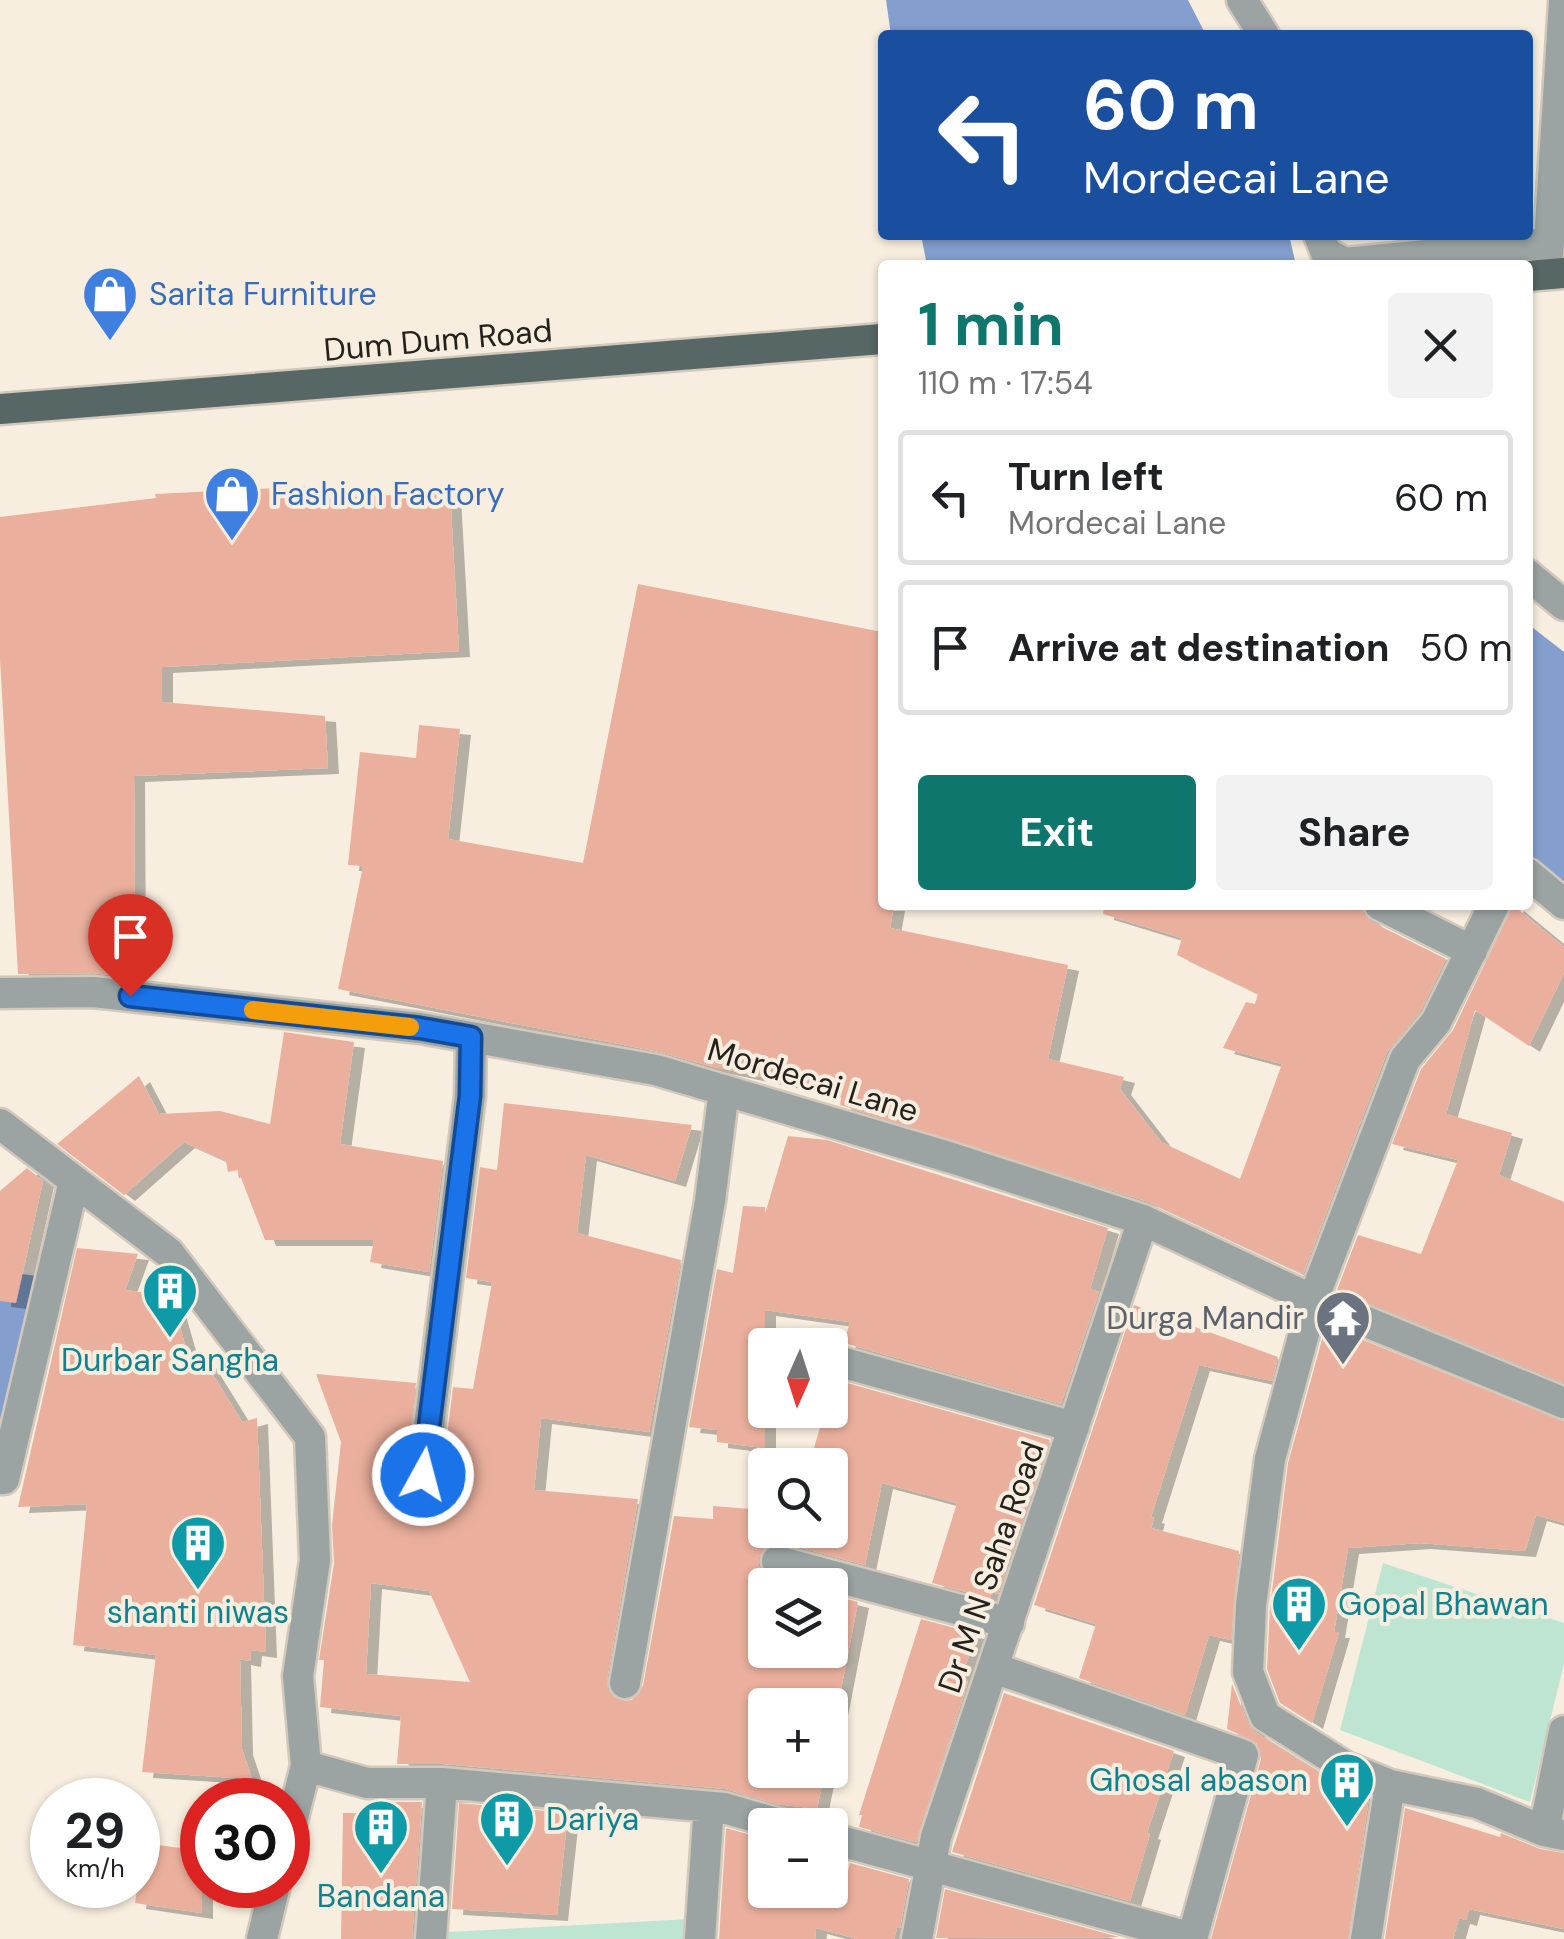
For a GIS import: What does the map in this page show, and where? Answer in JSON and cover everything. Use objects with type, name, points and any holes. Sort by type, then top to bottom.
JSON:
[{"type":"main road","name":"Dum Dum Road","points":[[0,409],[878,340]]},
{"type":"street","points":[[1242,0],[1261,30]]},
{"type":"street","points":[[1546,275],[1564,2]]},
{"type":"street","points":[[1321,240],[1326,253],[1340,260]]},
{"type":"street","points":[[1376,260],[1548,243]]},
{"type":"street","points":[[1533,580],[1564,605]]},
{"type":"street","points":[[1533,878],[1564,904]]},
{"type":"street","points":[[1390,910],[1472,951]]},
{"type":"street","points":[[1492,910],[1436,1022],[1405,1059],[1314,1300],[1270,1460],[1251,1605],[1248,1672],[1265,1716],[1346,1767],[1390,1785],[1478,1803],[1554,1833],[1564,1731]]},
{"type":"street","name":"Mordecai Lane","points":[[0,994],[93,992],[420,1028],[656,1070],[955,1158],[1143,1220],[1314,1300],[1564,1403]]},
{"type":"street","points":[[423,1475],[470,1096],[471,1037]]},
{"type":"street","points":[[626,1683],[710,1201],[724,1090]]},
{"type":"street","points":[[0,1124],[169,1252],[310,1437],[315,1560],[298,1676],[306,1766],[303,1778]]},
{"type":"street","points":[[0,1478],[4,1479],[74,1181]]},
{"type":"street","name":"Dr M N Saha Road","points":[[917,1939],[936,1837],[1143,1220]]},
{"type":"street","points":[[848,1364],[1074,1428]]},
{"type":"street","points":[[777,1561],[1010,1623]]},
{"type":"street","points":[[848,1843],[1192,1938],[1244,1755],[994,1668]]},
{"type":"street","points":[[306,1766],[367,1783],[442,1783],[724,1808],[748,1815]]},
{"type":"street","points":[[431,1939],[442,1783]]},
{"type":"street","points":[[1366,1939],[1390,1785]]},
{"type":"street","points":[[700,1939],[708,1819],[703,1808]]},
{"type":"street","points":[[262,1939],[269,1908]]},
{"type":"green space","points":[[1383,1563],[1564,1623],[1564,1664],[1530,1802],[1340,1730]]},
{"type":"green space","points":[[691,1919],[689,1939],[448,1939],[449,1932]]},
{"type":"water","points":[[886,0],[1188,0],[1203,30],[890,30]]},
{"type":"water","points":[[922,240],[1290,240],[1295,260],[926,260]]},
{"type":"water","points":[[1533,628],[1564,652],[1564,891],[1533,865]]},
{"type":"water","points":[[0,1271],[37,1276],[0,1423]]},
{"type":"building","points":[[315,486],[316,499],[450,492],[459,651],[162,667],[162,702],[325,716],[328,768],[134,776],[135,978],[93,973],[18,974],[0,659],[0,517],[156,498],[155,494]]},
{"type":"building","points":[[638,584],[878,631],[878,910],[893,910],[890,928],[1068,965],[1048,1059],[1124,1077],[1120,1089],[1161,1142],[1240,1179],[1282,1064],[1223,1048],[1246,1002],[1255,1004],[1258,994],[1177,955],[1182,938],[1103,914],[1103,910],[1363,910],[1372,922],[1446,959],[1420,1012],[1387,1052],[1303,1274],[1149,1202],[840,1105],[842,1094],[660,1052],[338,989],[363,866],[348,865],[360,752],[416,758],[419,725],[460,729],[448,839],[583,863]]},
{"type":"building","points":[[1511,910],[1519,910],[1564,947],[1564,973],[1529,1046],[1475,1010],[1446,1114],[1512,1133],[1499,1175],[1564,1202],[1564,1383],[1337,1290],[1358,1235],[1421,1254],[1458,1160],[1392,1144],[1421,1069],[1453,1030]]},
{"type":"building","points":[[284,1032],[354,1042],[340,1144],[443,1161],[429,1272],[370,1262],[374,1240],[265,1240],[238,1170],[228,1172],[226,1161],[184,1142],[124,1195],[57,1144],[139,1076],[159,1114],[220,1111],[270,1124]]},
{"type":"building","points":[[504,1103],[692,1125],[675,1181],[586,1155],[577,1233],[681,1260],[649,1432],[541,1418],[534,1490],[638,1499],[607,1680],[608,1690],[621,1701],[632,1700],[643,1686],[674,1516],[713,1519],[713,1506],[748,1509],[748,1548],[764,1548],[759,1557],[760,1568],[748,1568],[748,1668],[845,1668],[841,1688],[748,1688],[748,1788],[821,1788],[817,1808],[777,1804],[726,1789],[444,1764],[397,1764],[401,1716],[320,1707],[324,1660],[319,1660],[334,1563],[332,1525],[341,1442],[316,1374],[416,1383],[405,1481],[420,1493],[437,1487],[442,1477],[453,1387],[473,1389],[492,1282],[466,1278],[480,1167],[497,1170]],"holes":[[[371,1583],[429,1591],[470,1682],[366,1674]]]},
{"type":"building","points":[[788,1136],[827,1140],[1108,1228],[1090,1289],[1099,1292],[1061,1404],[848,1344],[850,1322],[765,1310],[765,1328],[748,1328],[748,1428],[765,1428],[765,1448],[717,1442],[717,1430],[689,1427],[717,1269],[733,1273],[743,1206],[765,1207],[765,1214]]},
{"type":"building","points":[[27,1168],[43,1181],[16,1303],[0,1301],[0,1191]]},
{"type":"building","points":[[77,1248],[138,1254],[125,1290],[171,1296],[190,1362],[205,1362],[242,1422],[257,1418],[266,1652],[251,1650],[250,1661],[240,1659],[242,1749],[252,1778],[142,1772],[156,1655],[73,1645],[87,1504],[18,1507]]},
{"type":"building","points":[[1134,1305],[1278,1357],[1272,1381],[1199,1365],[1151,1517],[1151,1528],[1239,1551],[1231,1640],[1209,1635],[1185,1715],[1079,1678],[1096,1624],[1034,1605]]},
{"type":"building","points":[[1326,1325],[1564,1421],[1564,1523],[1536,1515],[1525,1551],[1420,1543],[1348,1548],[1334,1632],[1339,1632],[1312,1723],[1280,1703],[1267,1669],[1270,1607],[1288,1463]]},
{"type":"building","points":[[848,1383],[1050,1440],[998,1594],[992,1592],[990,1598],[932,1583],[957,1503],[882,1483],[865,1565],[802,1548],[848,1548],[848,1448],[814,1448],[820,1428],[848,1428]]},
{"type":"building","points":[[848,1600],[858,1602],[848,1653]]},
{"type":"building","points":[[921,1619],[977,1634],[960,1680],[968,1682],[916,1842],[859,1827],[859,1815]]},
{"type":"building","points":[[1232,1684],[1255,1732],[1336,1783],[1369,1797],[1348,1939],[1211,1939],[1261,1759],[1256,1742],[1227,1729]]},
{"type":"building","points":[[1004,1693],[1174,1751],[1130,1901],[952,1852]]},
{"type":"building","name":"Bandana","points":[[394,1802],[422,1802],[412,1939],[341,1939],[343,1813],[393,1813]]},
{"type":"building","name":"Dariya","points":[[459,1803],[568,1813],[557,1915],[452,1909]]},
{"type":"building","points":[[1405,1808],[1564,1853],[1564,1929],[1469,1909],[1466,1920],[1459,1918],[1453,1939],[1385,1939]]},
{"type":"building","points":[[726,1828],[748,1834],[748,1908],[848,1908],[850,1863],[909,1879],[900,1928],[894,1939],[858,1939],[816,1928],[815,1939],[719,1939]]},
{"type":"building","points":[[160,1845],[180,1848],[180,1908],[202,1908],[202,1913],[160,1907]]},
{"type":"building","points":[[945,1889],[1119,1937],[936,1938]]},
{"type":"slow traffic","points":[[253,1010],[410,1027]]},
{"type":"place","name":"Sarita Furniture","points":[[110,343]]},
{"type":"place","name":"Fashion Factory","points":[[232,543]]},
{"type":"place","name":"Durbar Sangha","points":[[170,1340]]},
{"type":"place","name":"Durga Mandir","points":[[1343,1367]]},
{"type":"place","name":"shanti niwas","points":[[198,1592]]},
{"type":"place","name":"Gopal Bhawan","points":[[1299,1653]]},
{"type":"place","name":"Ghosal abason","points":[[1347,1829]]},
{"type":"place","name":"Dariya","points":[[507,1868]]},
{"type":"place","name":"Bandana","points":[[381,1876]]},
{"type":"route","points":[[130,996],[471,1037],[470,1096],[423,1475]]}]
